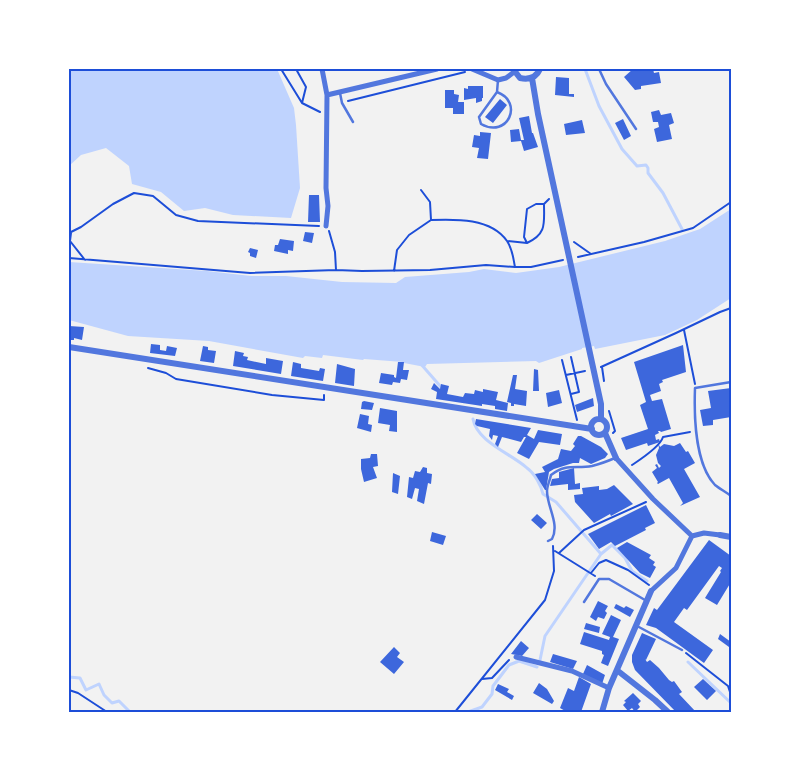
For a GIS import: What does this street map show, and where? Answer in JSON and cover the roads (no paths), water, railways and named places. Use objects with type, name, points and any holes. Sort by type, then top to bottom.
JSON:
[{"type":"street","points":[[322,69],[327,95],[326,188],[328,206],[326,226]]},
{"type":"street","points":[[327,95],[437,69]]},
{"type":"street","points":[[473,69],[498,80],[506,78],[513,70],[520,78],[532,78],[540,69]]},
{"type":"street","points":[[532,78],[538,114],[601,404],[601,419]]},
{"type":"street","points":[[69,347],[592,429],[596,434],[601,435],[605,433]]},
{"type":"street","points":[[592,429],[594,421],[601,419]]},
{"type":"street","points":[[601,419],[607,424],[605,433],[616,458],[653,499],[692,536]]},
{"type":"street","points":[[602,712],[609,688],[646,601],[653,589],[676,568],[692,536],[704,533],[731,537]]},
{"type":"street","points":[[516,657],[572,672],[609,688]]},
{"type":"street","points":[[618,670],[668,712]]},
{"type":"lane","points":[[599,69],[606,84],[636,129]]},
{"type":"lane","points":[[497,92],[503,94],[511,103],[512,112],[507,123],[497,128],[488,128],[481,124],[479,117],[497,92],[498,80]]},
{"type":"lane","points":[[340,92],[342,103],[353,122]]},
{"type":"lane","points":[[731,382],[695,388],[694,411],[703,464],[714,484],[731,496]]},
{"type":"lane","points":[[550,540],[554,532],[547,490],[551,475],[556,471],[575,466],[591,466],[616,458]]},
{"type":"lane","points":[[584,602],[599,579],[609,579],[646,601]]},
{"type":"lane","points":[[635,625],[682,650]]},
{"type":"water","points":[[69,69],[277,69],[294,108],[296,125],[300,188],[291,218],[233,215],[205,208],[184,211],[161,192],[132,184],[129,166],[106,148],[81,155],[69,166]]},
{"type":"water","points":[[731,209],[731,298],[697,320],[665,335],[595,349],[594,346],[582,348],[539,363],[536,361],[427,364],[425,367],[403,362],[323,355],[322,358],[305,356],[303,358],[209,341],[128,336],[69,320],[69,262],[207,271],[251,276],[286,276],[342,282],[396,283],[405,277],[484,269],[516,273],[559,267],[665,241],[700,229]]},
{"type":"waterway","points":[[585,69],[599,106],[622,149],[637,166],[646,165],[648,173],[663,193],[682,229]]},
{"type":"waterway","points":[[420,363],[441,387]]},
{"type":"waterway","points":[[473,419],[476,427],[488,441],[530,470],[541,487],[543,494],[556,502],[601,554],[612,545],[625,558],[632,571],[647,581]]},
{"type":"waterway","points":[[540,660],[545,636],[601,554]]},
{"type":"waterway","points":[[468,712],[482,707],[492,694],[493,686],[509,665],[519,661],[537,667]]},
{"type":"waterway","points":[[688,662],[731,703]]},
{"type":"waterway","points":[[69,677],[80,678],[86,690],[99,684],[104,695],[112,703],[119,701],[130,712]]}]
